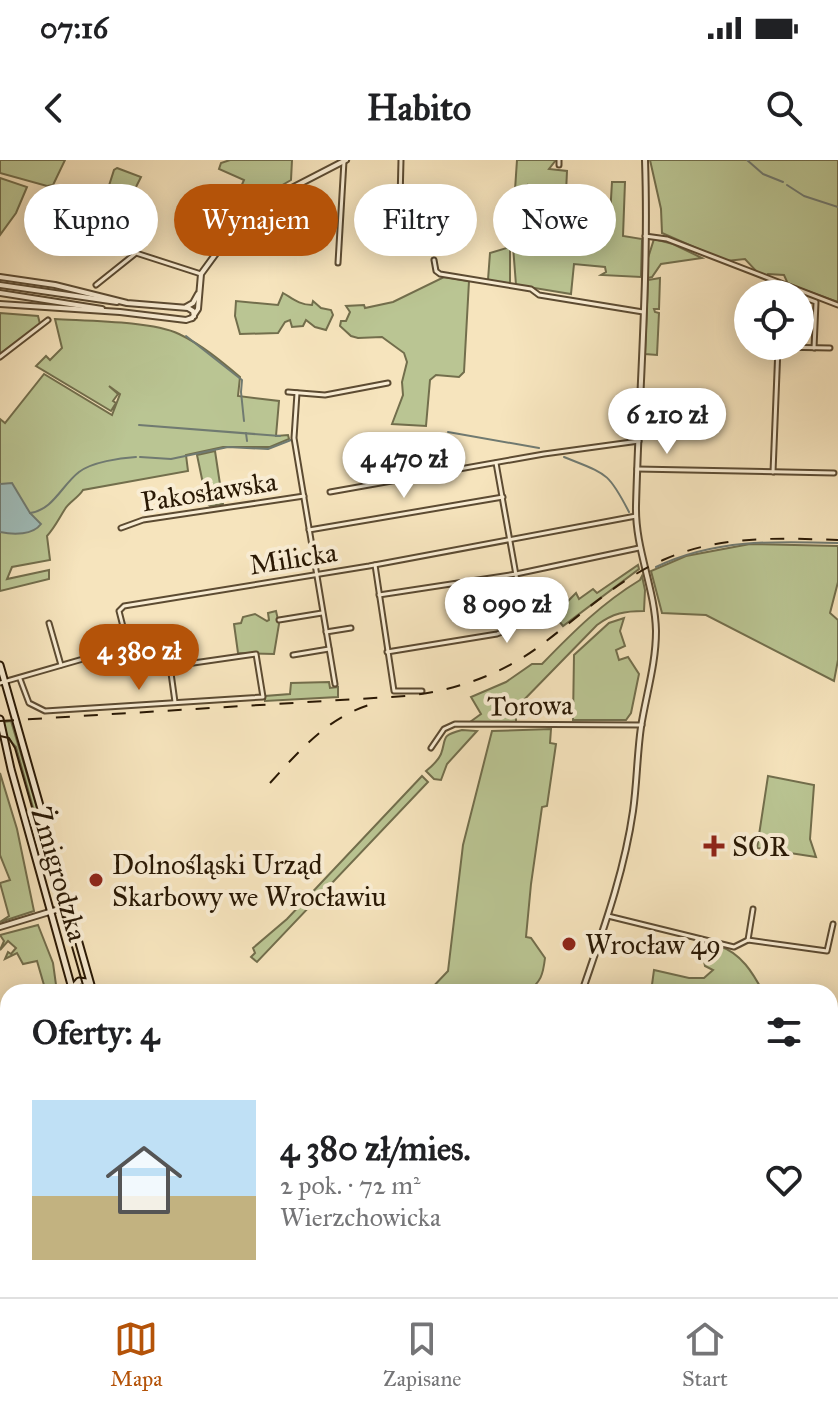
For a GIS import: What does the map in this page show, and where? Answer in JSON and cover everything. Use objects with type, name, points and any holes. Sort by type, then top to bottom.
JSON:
[{"type":"main road","name":"Żmigrodzka","points":[[0,665],[2,682],[90,984]]},
{"type":"main road","name":"Żmigrodzka","points":[[0,719],[71,984]]},
{"type":"street","points":[[400,184],[401,160]]},
{"type":"street","points":[[585,984],[608,916],[632,820],[656,632],[653,600],[636,516],[645,160]]},
{"type":"street","points":[[338,263],[345,161]]},
{"type":"street","points":[[0,293],[120,312],[186,320],[192,318],[198,309],[201,274],[252,207],[345,161]]},
{"type":"street","points":[[645,236],[667,239],[838,305]]},
{"type":"street","points":[[96,285],[136,253],[201,274]]},
{"type":"street","points":[[434,260],[440,274],[531,289],[539,295],[643,312]]},
{"type":"street","points":[[0,277],[59,286],[127,303]]},
{"type":"street","points":[[0,285],[185,308],[192,310],[192,318]]},
{"type":"street","points":[[185,308],[195,301],[199,291]]},
{"type":"street","points":[[814,301],[814,348],[830,348]]},
{"type":"street","points":[[0,304],[120,312]]},
{"type":"street","points":[[0,357],[48,320]]},
{"type":"street","points":[[773,472],[779,360]]},
{"type":"street","points":[[288,392],[325,395],[388,383]]},
{"type":"street","points":[[297,393],[294,436],[335,684]]},
{"type":"street","points":[[330,492],[639,441]]},
{"type":"street","points":[[387,652],[497,634],[509,630],[519,618],[521,608],[511,540],[496,463]]},
{"type":"street","points":[[637,469],[834,473]]},
{"type":"street","name":"Pakosławska","points":[[121,528],[143,520],[304,496]]},
{"type":"street","points":[[309,530],[503,497]]},
{"type":"street","name":"Milicka","points":[[128,646],[119,613],[122,607],[375,565],[636,516]]},
{"type":"street","points":[[379,595],[516,574],[641,548]]},
{"type":"street","points":[[375,565],[394,691],[422,691]]},
{"type":"street","points":[[279,620],[322,613]]},
{"type":"street","points":[[49,623],[61,665]]},
{"type":"street","points":[[326,632],[351,628]]},
{"type":"street","points":[[2,682],[128,646],[138,671],[256,654],[263,697],[45,711],[29,703],[20,677]]},
{"type":"street","points":[[293,655],[329,649]]},
{"type":"street","points":[[170,666],[175,703]]},
{"type":"street","name":"Torowa","points":[[431,748],[444,729],[455,724],[642,725]]},
{"type":"street","points":[[0,927],[69,906]]},
{"type":"street","points":[[748,940],[753,909]]},
{"type":"street","points":[[608,916],[734,947],[748,940],[827,951],[833,924]]},
{"type":"green space","points":[[0,160],[65,160],[53,184],[40,184],[0,173]]},
{"type":"green space","points":[[230,160],[292,160],[291,180],[284,184],[242,184],[244,180],[219,169],[221,163]]},
{"type":"green space","points":[[517,160],[556,160],[549,169],[567,171],[566,184],[515,184]]},
{"type":"green space","points":[[650,160],[838,160],[838,302],[814,293],[814,280],[786,280],[784,275],[767,276],[757,272],[745,259],[726,261],[662,233],[661,209]]},
{"type":"green space","points":[[117,168],[141,177],[138,184],[110,184]]},
{"type":"green space","points":[[0,178],[24,186],[24,194],[16,213],[0,235]]},
{"type":"green space","points":[[612,182],[625,182],[623,236],[642,239],[641,277],[601,275],[606,272],[605,267],[574,264],[571,294],[516,285],[514,256],[616,256],[616,184]]},
{"type":"green space","points":[[654,239],[702,258],[661,264],[648,278],[648,258]]},
{"type":"green space","points":[[493,252],[493,256],[510,256],[508,284],[488,280],[490,253]]},
{"type":"green space","points":[[444,277],[469,281],[464,372],[459,377],[436,375],[430,380],[426,426],[392,424],[403,395],[402,382],[407,362],[404,353],[382,337],[351,336],[340,326],[350,312],[346,306],[364,305],[365,308],[393,302]]},
{"type":"green space","points":[[660,278],[659,309],[654,309],[659,313],[657,355],[645,354],[648,280]]},
{"type":"green space","points":[[283,293],[299,303],[312,305],[313,301],[321,308],[331,310],[333,315],[326,330],[306,320],[303,326],[292,327],[290,320],[278,333],[240,334],[235,316],[236,301],[278,305]]},
{"type":"green space","points":[[0,313],[38,316],[40,324],[0,354]]},
{"type":"green space","points":[[55,319],[136,324],[179,334],[240,377],[238,396],[279,401],[276,436],[288,435],[289,439],[270,447],[223,447],[186,455],[188,471],[83,490],[47,536],[50,560],[12,567],[7,579],[49,570],[49,579],[0,591],[0,419],[5,423],[44,374],[112,415],[120,394],[109,386],[118,394],[111,411],[36,366],[46,356],[50,360],[62,348]]},
{"type":"green space","points":[[215,451],[223,504],[210,506],[197,455]]},
{"type":"green space","points":[[750,544],[838,546],[838,582],[830,613],[838,620],[838,660],[834,681],[706,615],[662,613],[651,571],[686,556]]},
{"type":"green space","points":[[638,565],[639,569],[563,626],[554,615],[576,593],[579,599],[593,589],[597,593]]},
{"type":"green space","points":[[642,576],[644,611],[619,614],[597,625],[516,708],[516,723],[483,725],[470,722],[481,714],[471,697],[506,682],[532,664],[542,664],[588,619]]},
{"type":"green space","points":[[276,611],[279,624],[274,654],[238,653],[234,624],[241,623],[243,617],[255,614],[267,621],[268,613]]},
{"type":"green space","points":[[624,618],[620,631],[625,646],[616,650],[619,660],[628,657],[639,674],[631,713],[626,720],[573,720],[574,655],[609,623]]},
{"type":"green space","points":[[329,682],[330,688],[338,687],[338,697],[265,701],[265,696],[290,694],[291,683]]},
{"type":"green space","points":[[11,721],[61,888],[56,889],[16,747],[6,736],[3,722]]},
{"type":"green space","points":[[551,729],[550,743],[556,744],[547,806],[542,807],[526,937],[531,938],[545,958],[543,969],[536,984],[436,984],[448,971],[463,845],[492,731]]},
{"type":"green space","points":[[462,730],[477,731],[447,764],[441,780],[434,779],[426,771],[440,757],[447,736]]},
{"type":"green space","points":[[0,773],[17,829],[34,911],[0,922],[9,916],[0,883],[10,880],[0,855]]},
{"type":"green space","points":[[422,776],[428,782],[257,962],[251,957],[255,953],[253,948],[287,919]]},
{"type":"green space","points":[[768,776],[814,785],[810,839],[816,857],[757,848]]},
{"type":"green space","points":[[38,925],[53,963],[56,984],[44,984],[37,961],[23,964],[17,953],[5,959],[8,952],[11,954],[16,948],[8,941],[0,950],[4,941],[0,935]]},
{"type":"green space","points":[[719,946],[727,949],[740,959],[758,984],[652,984],[654,970],[704,978],[713,970],[705,966],[704,961]]},
{"type":"water","points":[[12,483],[30,513],[41,524],[38,528],[17,534],[0,532],[0,484]]},
{"type":"waterway","points":[[747,160],[763,174],[783,182]]},
{"type":"waterway","points":[[787,185],[804,196],[838,207]]},
{"type":"waterway","points":[[186,336],[242,380],[244,421]]},
{"type":"waterway","points":[[139,425],[280,436]]},
{"type":"waterway","points":[[448,432],[539,448]]},
{"type":"waterway","points":[[246,433],[247,441]]},
{"type":"waterway","points":[[140,457],[171,459],[228,447],[268,449],[291,440]]},
{"type":"waterway","points":[[30,513],[45,507],[73,477],[85,469],[106,461],[136,457]]},
{"type":"waterway","points":[[564,457],[589,467],[610,481],[629,512]]},
{"type":"waterway","points":[[656,567],[700,551],[722,547],[768,542],[838,543]]},
{"type":"tram line","points":[[0,736],[9,738],[15,748],[83,984]]},
{"type":"railway","points":[[0,721],[406,696],[441,690],[507,667],[629,578],[684,552],[749,540],[838,540]]},
{"type":"railway","points":[[270,783],[328,726],[372,704]]},
{"type":"place","name":"SOR","points":[[714,846]]},
{"type":"place","name":"Dolnośląski Urząd Skarbowy we Wrocławiu","points":[[96,880]]},
{"type":"place","name":"Wrocław 49","points":[[569,944]]}]
